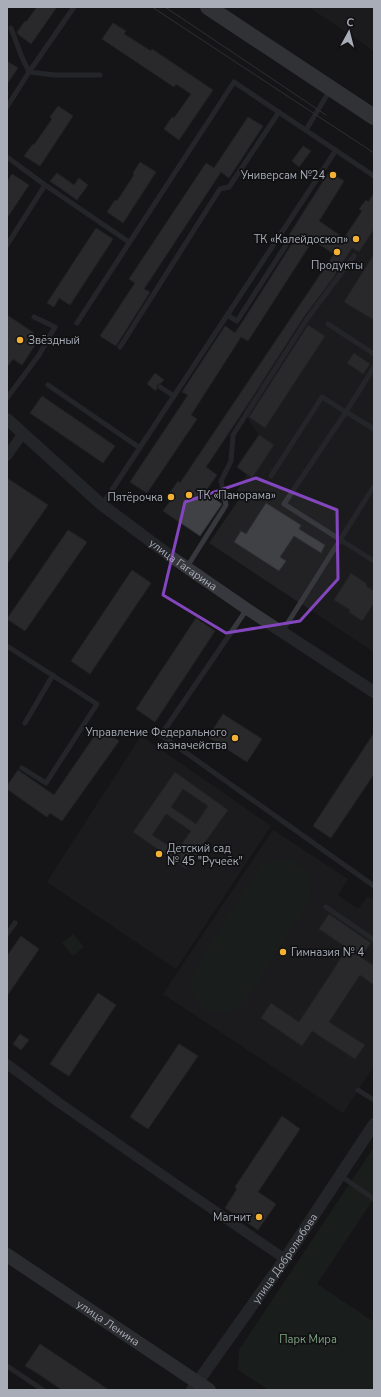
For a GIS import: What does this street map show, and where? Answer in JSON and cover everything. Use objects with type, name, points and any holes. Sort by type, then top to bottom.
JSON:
[{"type":"main road","points":[[208,7],[374,117]]},
{"type":"main road","name":"улица Ленина","points":[[7,1255],[200,1387]]},
{"type":"street","name":"улица Гагарина","points":[[7,419],[102,505],[247,609],[374,692]]},
{"type":"street","points":[[7,456],[22,432]]},
{"type":"street","points":[[7,1064],[58,1102],[285,1259]]},
{"type":"street","name":"улица Добролюбова","points":[[200,1387],[374,1124]]},
{"type":"lane","points":[[7,107],[29,72],[74,7]]},
{"type":"lane","points":[[11,28],[21,56],[29,72]]},
{"type":"lane","points":[[29,72],[55,75],[100,75]]},
{"type":"lane","points":[[77,323],[128,242],[234,82],[374,176]]},
{"type":"lane","points":[[306,130],[331,88]]},
{"type":"lane","points":[[120,347],[220,189],[229,186],[279,112]]},
{"type":"lane","points":[[102,505],[336,150]]},
{"type":"lane","points":[[7,157],[128,242]]},
{"type":"lane","points":[[7,245],[45,185]]},
{"type":"lane","points":[[227,315],[237,321],[288,242],[279,236]]},
{"type":"lane","points":[[187,567],[226,505],[221,481],[231,460],[233,435],[307,319],[354,256]]},
{"type":"lane","points":[[7,398],[39,355],[55,327],[34,317]]},
{"type":"lane","points":[[328,324],[374,354]]},
{"type":"lane","points":[[374,367],[346,412],[284,504],[374,561]]},
{"type":"lane","points":[[48,385],[140,448]]},
{"type":"lane","points":[[160,387],[174,396]]},
{"type":"lane","points":[[271,476],[322,397],[374,429]]},
{"type":"lane","points":[[282,632],[374,486]]},
{"type":"lane","points":[[247,609],[161,735],[374,886]]},
{"type":"lane","points":[[7,646],[97,704],[46,783],[22,768]]},
{"type":"lane","points":[[25,723],[53,675]]},
{"type":"lane","points":[[326,907],[374,940]]},
{"type":"lane","points":[[7,934],[15,923]]},
{"type":"lane","points":[[358,1090],[374,1100]]},
{"type":"lane","points":[[340,1176],[374,1199]]},
{"type":"lane","points":[[7,1366],[43,1390]]},
{"type":"highlighted area","points":[[256,478],[337,510],[338,579],[300,621],[226,633],[163,595],[185,502]]},
{"type":"shaded area","points":[[309,7],[374,7],[374,51]]},
{"type":"shaded area","points":[[374,229],[374,652],[209,543],[238,501],[233,497],[247,474],[237,467],[259,435],[243,411],[352,248],[359,252]]},
{"type":"shaded area","name":"Детский сад № 45 \"Ручеёк\"","points":[[141,736],[271,826],[176,969],[47,882]]},
{"type":"shaded area","name":"Гимназия № 4","points":[[273,830],[348,879],[338,895],[358,909],[368,896],[374,900],[374,1066],[343,1113],[163,994]]},
{"type":"green space","points":[[286,859],[300,866],[309,875],[311,887],[308,903],[246,1000],[232,1012],[218,1013],[205,1008],[199,1003],[192,992],[191,980],[196,967],[256,873],[269,862]]},
{"type":"green space","points":[[73,934],[84,947],[73,956],[62,943]]},
{"type":"green space","name":"Парк Мира","points":[[374,1147],[374,1198],[317,1284],[374,1322],[374,1390],[269,1390],[238,1370],[239,1350]]},
{"type":"building","points":[[37,7],[57,7],[31,44],[17,32]]},
{"type":"building","points":[[113,23],[126,31],[124,34],[151,51],[152,49],[213,90],[179,140],[164,129],[191,94],[176,84],[174,87],[102,39]]},
{"type":"building","points":[[7,61],[18,68],[7,84]]},
{"type":"building","points":[[58,106],[73,116],[40,166],[24,156],[33,144],[34,145],[52,119],[50,117]]},
{"type":"building","points":[[248,117],[263,126],[229,178],[221,172],[144,289],[150,292],[116,346],[100,336],[135,283],[129,279],[206,163],[214,168]]},
{"type":"building","points":[[303,146],[311,151],[299,167],[292,161]]},
{"type":"building","points":[[140,162],[156,172],[123,223],[107,212],[115,200],[117,201],[134,175],[133,173]]},
{"type":"building","points":[[329,172],[344,181],[319,221],[344,238],[362,211],[359,209],[366,200],[368,202],[374,193],[374,229],[359,252],[352,248],[333,278],[304,317],[206,467],[217,475],[205,492],[222,504],[200,536],[163,511],[170,501],[166,498],[178,481],[180,483],[334,254],[313,240],[248,341],[241,337],[191,415],[197,419],[147,493],[130,482],[188,395],[182,392],[225,326],[235,333],[243,321],[295,239],[289,235]]},
{"type":"building","points":[[57,173],[74,185],[79,178],[88,185],[77,200],[50,181]]},
{"type":"building","points":[[12,174],[29,185],[7,218],[7,182]]},
{"type":"building","points":[[96,228],[113,239],[70,305],[59,298],[54,307],[47,303]]},
{"type":"building","points":[[374,254],[374,320],[344,302]]},
{"type":"building","name":"Звёздный","points":[[7,315],[34,333],[30,338],[37,342],[22,365],[13,359],[7,367]]},
{"type":"building","points":[[308,325],[325,336],[265,428],[249,417]]},
{"type":"building","points":[[354,353],[370,364],[363,374],[347,363]]},
{"type":"building","points":[[155,373],[164,380],[157,385],[156,391],[147,384]]},
{"type":"building","points":[[42,396],[115,446],[103,463],[30,413]]},
{"type":"building","points":[[259,435],[274,445],[252,478],[237,467]]},
{"type":"building","points":[[7,478],[48,505],[7,564]]},
{"type":"building","points":[[266,503],[301,525],[299,529],[325,545],[321,553],[294,536],[280,557],[286,561],[279,571],[234,542],[241,531],[246,534]]},
{"type":"building","points":[[68,530],[87,542],[25,631],[7,619]]},
{"type":"building","points":[[132,570],[151,583],[90,674],[71,661]]},
{"type":"building","points":[[351,573],[374,591],[374,603],[362,621],[349,612],[350,610],[334,600]]},
{"type":"building","points":[[196,618],[215,631],[155,722],[136,709]]},
{"type":"building","name":"Управление Федерального казначейства","points":[[223,714],[262,739],[247,762],[208,737]]},
{"type":"building","points":[[100,728],[119,741],[62,821],[50,813],[47,817],[7,789],[7,786],[18,770],[54,795]]},
{"type":"building","points":[[374,733],[374,774],[331,838],[313,826]]},
{"type":"building","points":[[175,772],[228,810],[186,869],[133,832]],"holes":[[[183,789],[208,806],[196,824],[171,807]],[[166,814],[191,831],[177,851],[152,835]]]},
{"type":"building","points":[[329,914],[371,943],[361,957],[374,966],[374,985],[360,975],[329,1022],[365,1045],[355,1059],[312,1031],[302,1046],[261,1018],[271,1003],[299,1022],[332,972],[347,948],[319,929]]},
{"type":"building","points":[[21,936],[39,949],[7,996],[7,956]]},
{"type":"building","points":[[98,993],[116,1005],[69,1076],[50,1064]]},
{"type":"building","points":[[20,1034],[29,1040],[21,1050],[13,1044]]},
{"type":"building","points":[[179,1044],[198,1056],[148,1129],[130,1117]]},
{"type":"building","points":[[282,1116],[300,1129],[258,1192],[276,1204],[258,1230],[225,1208],[237,1189],[235,1187]]},
{"type":"building","points":[[40,1344],[109,1390],[62,1390],[25,1366]]},
{"type":"tram line","points":[[152,7],[374,153]]},
{"type":"tram line","points":[[165,7],[326,115]]},
{"type":"place","name":"Универсам №24","points":[[333,175]]},
{"type":"place","name":"ТК «Калейдоскоп»","points":[[356,239]]},
{"type":"place","name":"Продукты","points":[[337,252]]},
{"type":"place","name":"Звёздный","points":[[20,340]]},
{"type":"place","name":"ТК «Панорама»","points":[[189,495]]},
{"type":"place","name":"Пятёрочка","points":[[171,497]]},
{"type":"place","name":"Управление Федерального казначейства","points":[[235,738]]},
{"type":"place","name":"Детский сад № 45 \"Ручеёк\"","points":[[159,854]]},
{"type":"place","name":"Гимназия № 4","points":[[283,952]]},
{"type":"place","name":"Магнит","points":[[259,1217]]}]
